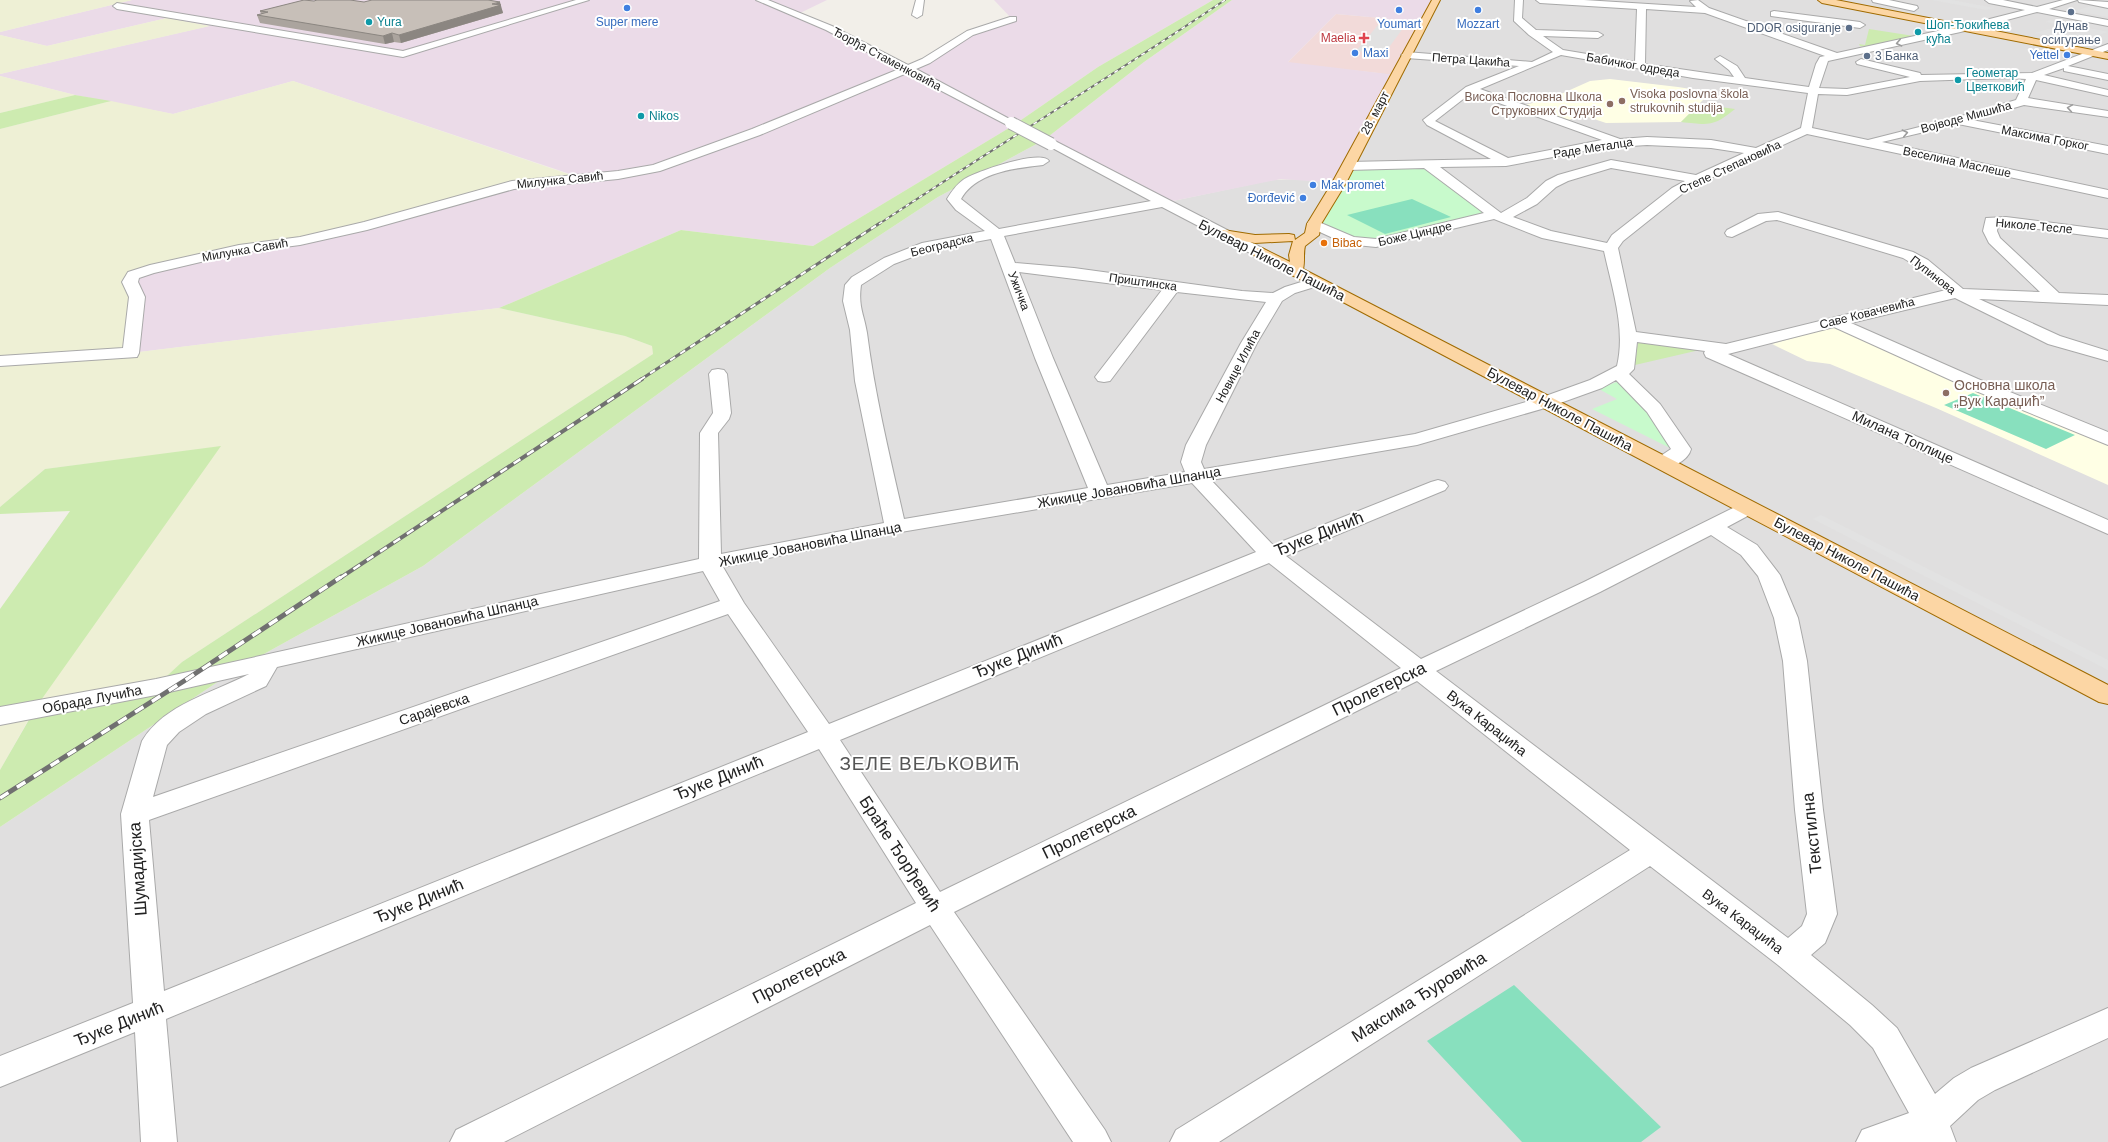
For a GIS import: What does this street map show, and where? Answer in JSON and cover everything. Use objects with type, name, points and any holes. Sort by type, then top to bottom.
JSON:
[{"type":"main road","name":"28. март","points":[[1294,241],[1312,235],[1313,225],[1348,166],[1436,0]]},
{"type":"main road","points":[[1822,0],[1969,27],[2108,56]]},
{"type":"main road","points":[[1223,234],[1259,239],[1294,241]]},
{"type":"main road","points":[[1257,252],[1294,241]]},
{"type":"main road","points":[[1294,241],[1298,261],[1295,271]]},
{"type":"main road","name":"Булевар Николе Пашића","points":[[1257,252],[2108,696]]},
{"type":"street","points":[[118,6],[403,54],[585,0]]},
{"type":"street","name":"Ђорђа Стаменковића","points":[[760,0],[829,28],[1011,123]]},
{"type":"street","points":[[918,15],[920,0]]},
{"type":"street","name":"Бабичког одреда","points":[[1519,0],[1517,19],[1532,33],[1560,52],[1740,81],[1813,91],[1847,92],[1925,77],[2033,76]]},
{"type":"street","points":[[1540,0],[1706,10],[1832,56]]},
{"type":"street","points":[[1694,0],[1706,10]]},
{"type":"street","points":[[1876,0],[1914,8]]},
{"type":"street","points":[[1989,0],[2108,23]]},
{"type":"street","points":[[1806,130],[1812,111],[1813,91],[1822,60],[1832,56],[1969,27],[2073,0]]},
{"type":"street","points":[[2082,0],[2108,5]]},
{"type":"street","points":[[1640,66],[1640,14],[1642,6]]},
{"type":"street","points":[[1860,51],[1854,46],[1857,33],[1863,14],[1871,10]]},
{"type":"street","points":[[1774,14],[1857,33]]},
{"type":"street","name":"Милунка Савић","points":[[0,361],[131,353],[137,296],[130,282],[133,275],[150,269],[239,249],[300,241],[367,226],[512,185],[528,182],[618,175],[656,168],[756,132],[907,70],[926,61],[970,33],[1013,19]]},
{"type":"street","name":"Бабичког одреда","points":[[1532,33],[1598,35]]},
{"type":"street","points":[[2033,76],[2108,47]]},
{"type":"street","points":[[1506,162],[1429,122],[1430,118],[1470,89],[1535,64],[1560,52]]},
{"type":"street","name":"Петра Цакића","points":[[1406,55],[1535,64]]},
{"type":"street","points":[[1720,59],[1736,70],[1740,76],[1740,81]]},
{"type":"street","name":"Бабичког одреда","points":[[1861,62],[1925,77]]},
{"type":"street","points":[[2053,67],[2108,77]]},
{"type":"street","points":[[2033,76],[2108,93]]},
{"type":"street","name":"Војводе Мишића","points":[[1867,142],[1958,121],[2023,100],[2033,76]]},
{"type":"street","points":[[1470,89],[1555,118],[1618,142]]},
{"type":"street","points":[[2023,100],[2108,114]]},
{"type":"street","name":"Максима Горког","points":[[1958,121],[2108,150]]},
{"type":"street","name":"Булевар Николе Пашића","points":[[1011,123],[1257,252]]},
{"type":"street","name":"Веселина Маслеше","points":[[1806,130],[2108,194]]},
{"type":"street","name":"Степе Степановића","points":[[1611,248],[1613,243],[1623,234],[1677,191],[1697,179],[1806,130]]},
{"type":"street","name":"Раде Металца","points":[[1348,166],[1506,162],[1618,142],[1646,141],[1695,142],[1759,152]]},
{"type":"street","points":[[996,233],[961,207],[954,199],[956,193],[972,181],[993,170],[1018,164],[1043,162]]},
{"type":"street","points":[[1426,163],[1498,216],[1547,234],[1611,248],[1629,336],[1627,364],[1625,369],[1619,374],[1546,402]]},
{"type":"street","name":"Боже Циндре","points":[[1313,225],[1351,240],[1376,243],[1498,216],[1532,201],[1551,184],[1563,178],[1610,164],[1697,179]]},
{"type":"street","name":"Београдска","points":[[895,527],[864,381],[858,330],[851,301],[853,285],[871,270],[913,250],[996,233],[1163,203]]},
{"type":"street","name":"Пупинова","points":[[1732,233],[1763,217],[1784,217],[1912,256],[1957,293],[2041,335],[2108,356]]},
{"type":"street","name":"Николе Тесле","points":[[2054,298],[1994,240],[1990,231],[1991,221],[2006,221],[2108,234]]},
{"type":"street","name":"Ужичка","points":[[996,233],[1044,358],[1100,492]]},
{"type":"street","name":"Приштинска","points":[[1010,267],[1173,286],[1242,296],[1276,298]]},
{"type":"street","points":[[1276,298],[1290,290],[1316,282]]},
{"type":"street","points":[[1104,377],[1173,286]]},
{"type":"street","name":"Саве Ковачевића","points":[[1629,336],[1726,349],[1834,321],[1957,293],[2108,300]]},
{"type":"street","name":"Новице Илића","points":[[1197,476],[1191,462],[1196,446],[1249,343],[1276,298]]},
{"type":"street","points":[[1834,321],[1972,383],[2108,439]]},
{"type":"street","name":"Милана Топлице","points":[[1726,349],[1712,352],[2108,528]]},
{"type":"street","name":"Жикице Јовановића Шпанца","points":[[710,563],[709,433],[720,419],[722,413],[718,374]]},
{"type":"street","points":[[1619,374],[1638,388],[1670,430],[1681,448],[1680,453],[1663,463]]},
{"type":"street","name":"Жикице Јовановића Шпанца","points":[[184,681],[524,603],[710,563],[895,527],[1417,439],[1450,431],[1546,402]]},
{"type":"street","name":"Вука Караџића","points":[[1197,476],[1269,553],[1651,851],[1789,956]]},
{"type":"street","name":"Ђуке Динић","points":[[0,1072],[1269,553],[1438,486]]},
{"type":"street","points":[[1712,527],[1748,508]]},
{"type":"street","name":"Пролетерска","points":[[468,1142],[935,908],[1712,527]]},
{"type":"street","name":"Текстилна","points":[[1712,527],[1749,550],[1769,575],[1786,618],[1795,662],[1809,810],[1822,914],[1814,934],[1789,956]]},
{"type":"street","name":"Браће Ђорђевић","points":[[710,563],[733,604],[823,735],[935,908],[1093,1142]]},
{"type":"street","name":"Сарајевска","points":[[134,814],[733,604]]},
{"type":"street","name":"Шумадијска","points":[[157,1141],[134,814],[155,741],[170,726],[197,708],[257,680],[263,672],[266,663]]},
{"type":"street","name":"Обрада Лучића","points":[[0,716],[184,681]]},
{"type":"street","name":"Максима Ђуровића","points":[[1188,1142],[1651,851]]},
{"type":"street","points":[[1789,956],[1861,1015],[1885,1038],[1906,1073],[1935,1132]]},
{"type":"street","points":[[1935,1132],[1951,1101],[1966,1089],[1983,1079],[2108,1022]]},
{"type":"street","points":[[1874,1142],[1935,1132]]},
{"type":"shaded area","points":[[0,0],[132,0],[0,32]]},
{"type":"shaded area","points":[[132,0],[827,0],[798,14],[907,69],[961,39],[1012,19],[994,0],[1213,0],[1098,67],[1014,125],[813,246],[681,230],[499,308],[131,353],[133,275],[489,191],[579,177],[293,81],[173,114],[75,95],[0,76],[0,74],[209,26],[167,18],[47,46],[0,35],[0,32]]},
{"type":"shaded area","points":[[1232,0],[1436,0],[1421,28],[1378,23],[1381,18],[1336,14],[1288,62],[1396,75],[1339,183],[1281,179],[1163,203],[1044,140],[1144,62]]},
{"type":"shaded area","points":[[1436,0],[2108,0],[2108,1142],[0,1142],[0,827],[237,669],[423,566],[830,268],[938,197],[1044,140],[1173,201],[1272,180],[1303,179]]},
{"type":"shaded area","points":[[1932,0],[1952,0],[1994,8],[1986,10]]},
{"type":"shaded area","points":[[2091,6],[2108,9],[2108,17],[2075,11]]},
{"type":"shaded area","points":[[1336,14],[1382,18],[1378,23],[1421,28],[1396,75],[1287,63]]},
{"type":"shaded area","points":[[167,18],[210,26],[0,74],[0,35],[47,46]]},
{"type":"shaded area","points":[[2050,20],[2108,32],[2081,40],[2035,33],[2048,29],[2075,34],[2086,30],[2046,22]]},
{"type":"shaded area","points":[[1378,25],[1404,27],[1384,54],[1356,51]]},
{"type":"shaded area","points":[[0,76],[75,95],[0,113]]},
{"type":"shaded area","name":"Visoka poslovna škola strukovnih studija","points":[[1610,79],[1711,92],[1681,122],[1606,123],[1585,116],[1563,121],[1521,106],[1552,98],[1590,81]]},
{"type":"shaded area","points":[[293,81],[580,178],[528,182],[367,226],[239,249],[133,275],[131,353],[499,308],[625,336],[652,346],[653,354],[182,662],[156,687],[34,710],[0,770],[0,716],[220,447],[45,469],[0,507],[0,129],[111,101],[173,114]]},
{"type":"shaded area","name":"Основна школа „Вук Караџић”","points":[[1841,325],[2108,443],[2108,485],[1936,408],[1830,364],[1807,361],[1772,344]]},
{"type":"shaded area","points":[[1821,515],[2108,660],[2108,670],[1813,519]]},
{"type":"green space","points":[[1213,0],[1232,0],[1144,62],[1044,140],[938,197],[830,268],[423,566],[237,669],[0,827],[0,770],[34,711],[0,716],[0,609],[70,511],[0,514],[0,507],[45,469],[221,446],[34,710],[155,687],[182,662],[653,354],[652,346],[625,336],[499,308],[681,230],[813,246],[1014,125],[1098,67]]},
{"type":"green space","points":[[1869,29],[1914,36],[1867,47],[1860,46],[1859,44],[1865,45]]},
{"type":"green space","points":[[75,95],[111,101],[0,129],[0,113]]},
{"type":"green space","points":[[1699,104],[1735,109],[1716,122],[1698,124],[1681,122]]},
{"type":"green space","points":[[1426,163],[1495,215],[1363,243],[1314,224],[1348,166]]},
{"type":"green space","points":[[1412,199],[1451,217],[1385,234],[1347,215]]},
{"type":"green space","points":[[1638,341],[1704,349],[1635,365]]},
{"type":"green space","points":[[1619,381],[1630,389],[1676,448],[1676,451],[1592,409],[1617,399],[1599,389]]},
{"type":"green space","points":[[1973,393],[2075,435],[2046,449],[1944,405]]},
{"type":"green space","points":[[1514,985],[1661,1127],[1641,1142],[1522,1142],[1427,1041]]},
{"type":"building","name":"Yura","points":[[304,0],[350,0],[364,2],[372,0],[488,0],[500,2],[492,4],[501,5],[399,35],[392,33],[383,36],[257,15],[268,12],[260,11]]},
{"type":"railway","points":[[879,224],[1225,0]]},
{"type":"railway","points":[[640,380],[880,223]]},
{"type":"railway","points":[[340,578],[642,379]]},
{"type":"railway","points":[[0,798],[184,681],[341,577]]},
{"type":"place","name":"Super mere","points":[[627,8]]},
{"type":"place","name":"Youmart","points":[[1399,10]]},
{"type":"place","name":"Mozzart","points":[[1478,10]]},
{"type":"place","name":"Дунав осигурање","points":[[2071,12]]},
{"type":"place","name":"Yura","points":[[369,22]]},
{"type":"place","name":"DDOR osiguranje","points":[[1849,28]]},
{"type":"place","name":"Шоп-Ђокићева кућа","points":[[1918,32]]},
{"type":"place","name":"Maelia","points":[[1364,38]]},
{"type":"place","name":"Maxi","points":[[1355,53]]},
{"type":"place","name":"Yettel","points":[[2067,55]]},
{"type":"place","name":"3 Банка","points":[[1867,56]]},
{"type":"place","name":"Геометар Цветковић","points":[[1958,80]]},
{"type":"place","name":"Visoka poslovna škola strukovnih studija","points":[[1622,101]]},
{"type":"place","name":"Висока Пословна Школа Струковних Студија","points":[[1610,104]]},
{"type":"place","name":"Nikos","points":[[641,116]]},
{"type":"place","name":"Mak promet","points":[[1313,185]]},
{"type":"place","name":"Đorđević","points":[[1303,198]]},
{"type":"place","name":"Bibac","points":[[1324,243]]},
{"type":"place","name":"Основна школа „Вук Караџић”","points":[[1946,393]]},
{"type":"district","name":"ЗЕЛЕ ВЕЉКОВИЋ","points":[[930,763]]}]
